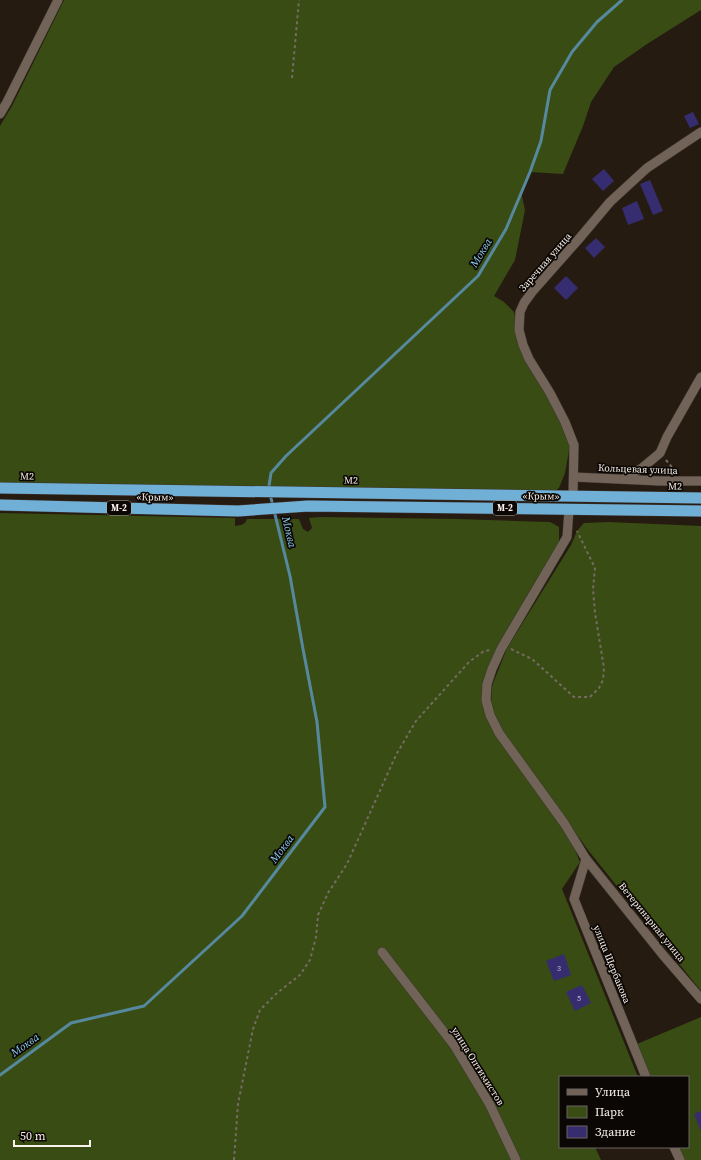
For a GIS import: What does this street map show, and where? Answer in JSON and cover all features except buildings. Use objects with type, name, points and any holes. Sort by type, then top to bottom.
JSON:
[{"type":"highway","name":"М2","points":[[0,488],[701,498]]},
{"type":"highway","name":"«Крым»","points":[[0,505],[238,511],[308,506],[701,511]]},
{"type":"street","points":[[0,114],[58,0]]},
{"type":"street","name":"Заречная улица","points":[[573,496],[574,445],[565,422],[550,393],[529,359],[523,345],[519,330],[520,312],[524,303],[532,292],[610,202],[647,168],[701,132]]},
{"type":"street","points":[[624,479],[642,468],[660,452],[701,377]]},
{"type":"street","name":"Кольцевая улица","points":[[574,477],[701,481]]},
{"type":"street","name":"Ветеринарная улица","points":[[572,509],[567,537],[501,649],[487,684],[486,700],[490,715],[498,733],[564,823],[586,858],[663,955],[701,999]]},
{"type":"street","name":"улица Щербакова","points":[[586,858],[574,900],[646,1076]]},
{"type":"street","name":"улица Оптимистов","points":[[382,952],[454,1045],[490,1105],[516,1160]]},
{"type":"street","points":[[674,1148],[680,1160]]},
{"type":"path","points":[[292,78],[298,0]]},
{"type":"path","points":[[660,452],[684,481]]},
{"type":"path","points":[[234,1160],[238,1104],[253,1029],[260,1010],[277,993],[300,975],[310,960],[316,937],[318,915],[324,900],[347,864],[396,755],[416,721],[468,662],[484,651],[507,648],[532,659],[574,697],[590,698],[599,688],[603,680],[604,668],[595,613],[593,589],[595,568],[575,526],[572,509]]},
{"type":"green space","points":[[64,0],[701,0],[701,10],[614,67],[591,102],[583,126],[563,174],[530,172],[521,192],[525,210],[515,260],[494,296],[504,302],[514,312],[518,330],[570,445],[565,473],[559,488],[549,495],[0,488],[0,126],[13,104]]},
{"type":"green space","points":[[0,513],[235,518],[235,526],[244,524],[247,519],[299,519],[303,529],[308,532],[312,528],[309,518],[321,517],[550,522],[559,527],[559,542],[533,585],[488,667],[482,683],[482,698],[485,712],[496,736],[547,805],[573,845],[580,862],[562,889],[638,1076],[559,1076],[559,1148],[595,1148],[601,1160],[519,1160],[492,1103],[457,1043],[432,1011],[428,1014],[452,1046],[489,1106],[514,1160],[0,1160]]},
{"type":"green space","points":[[609,522],[701,526],[701,991],[588,850],[502,731],[494,716],[491,705],[492,686],[507,648],[571,545],[577,531],[584,523]]},
{"type":"green space","points":[[701,1017],[701,1160],[685,1160],[679,1148],[689,1148],[689,1076],[651,1076],[637,1044]]},
{"type":"waterway","name":"Моква","points":[[269,486],[271,473],[286,456],[478,276],[506,229],[530,172],[541,141],[550,90],[572,52],[597,22],[622,0]]},
{"type":"waterway","name":"Моква","points":[[0,1075],[71,1023],[144,1006],[242,916],[325,807],[317,722],[290,576],[271,498]]}]
